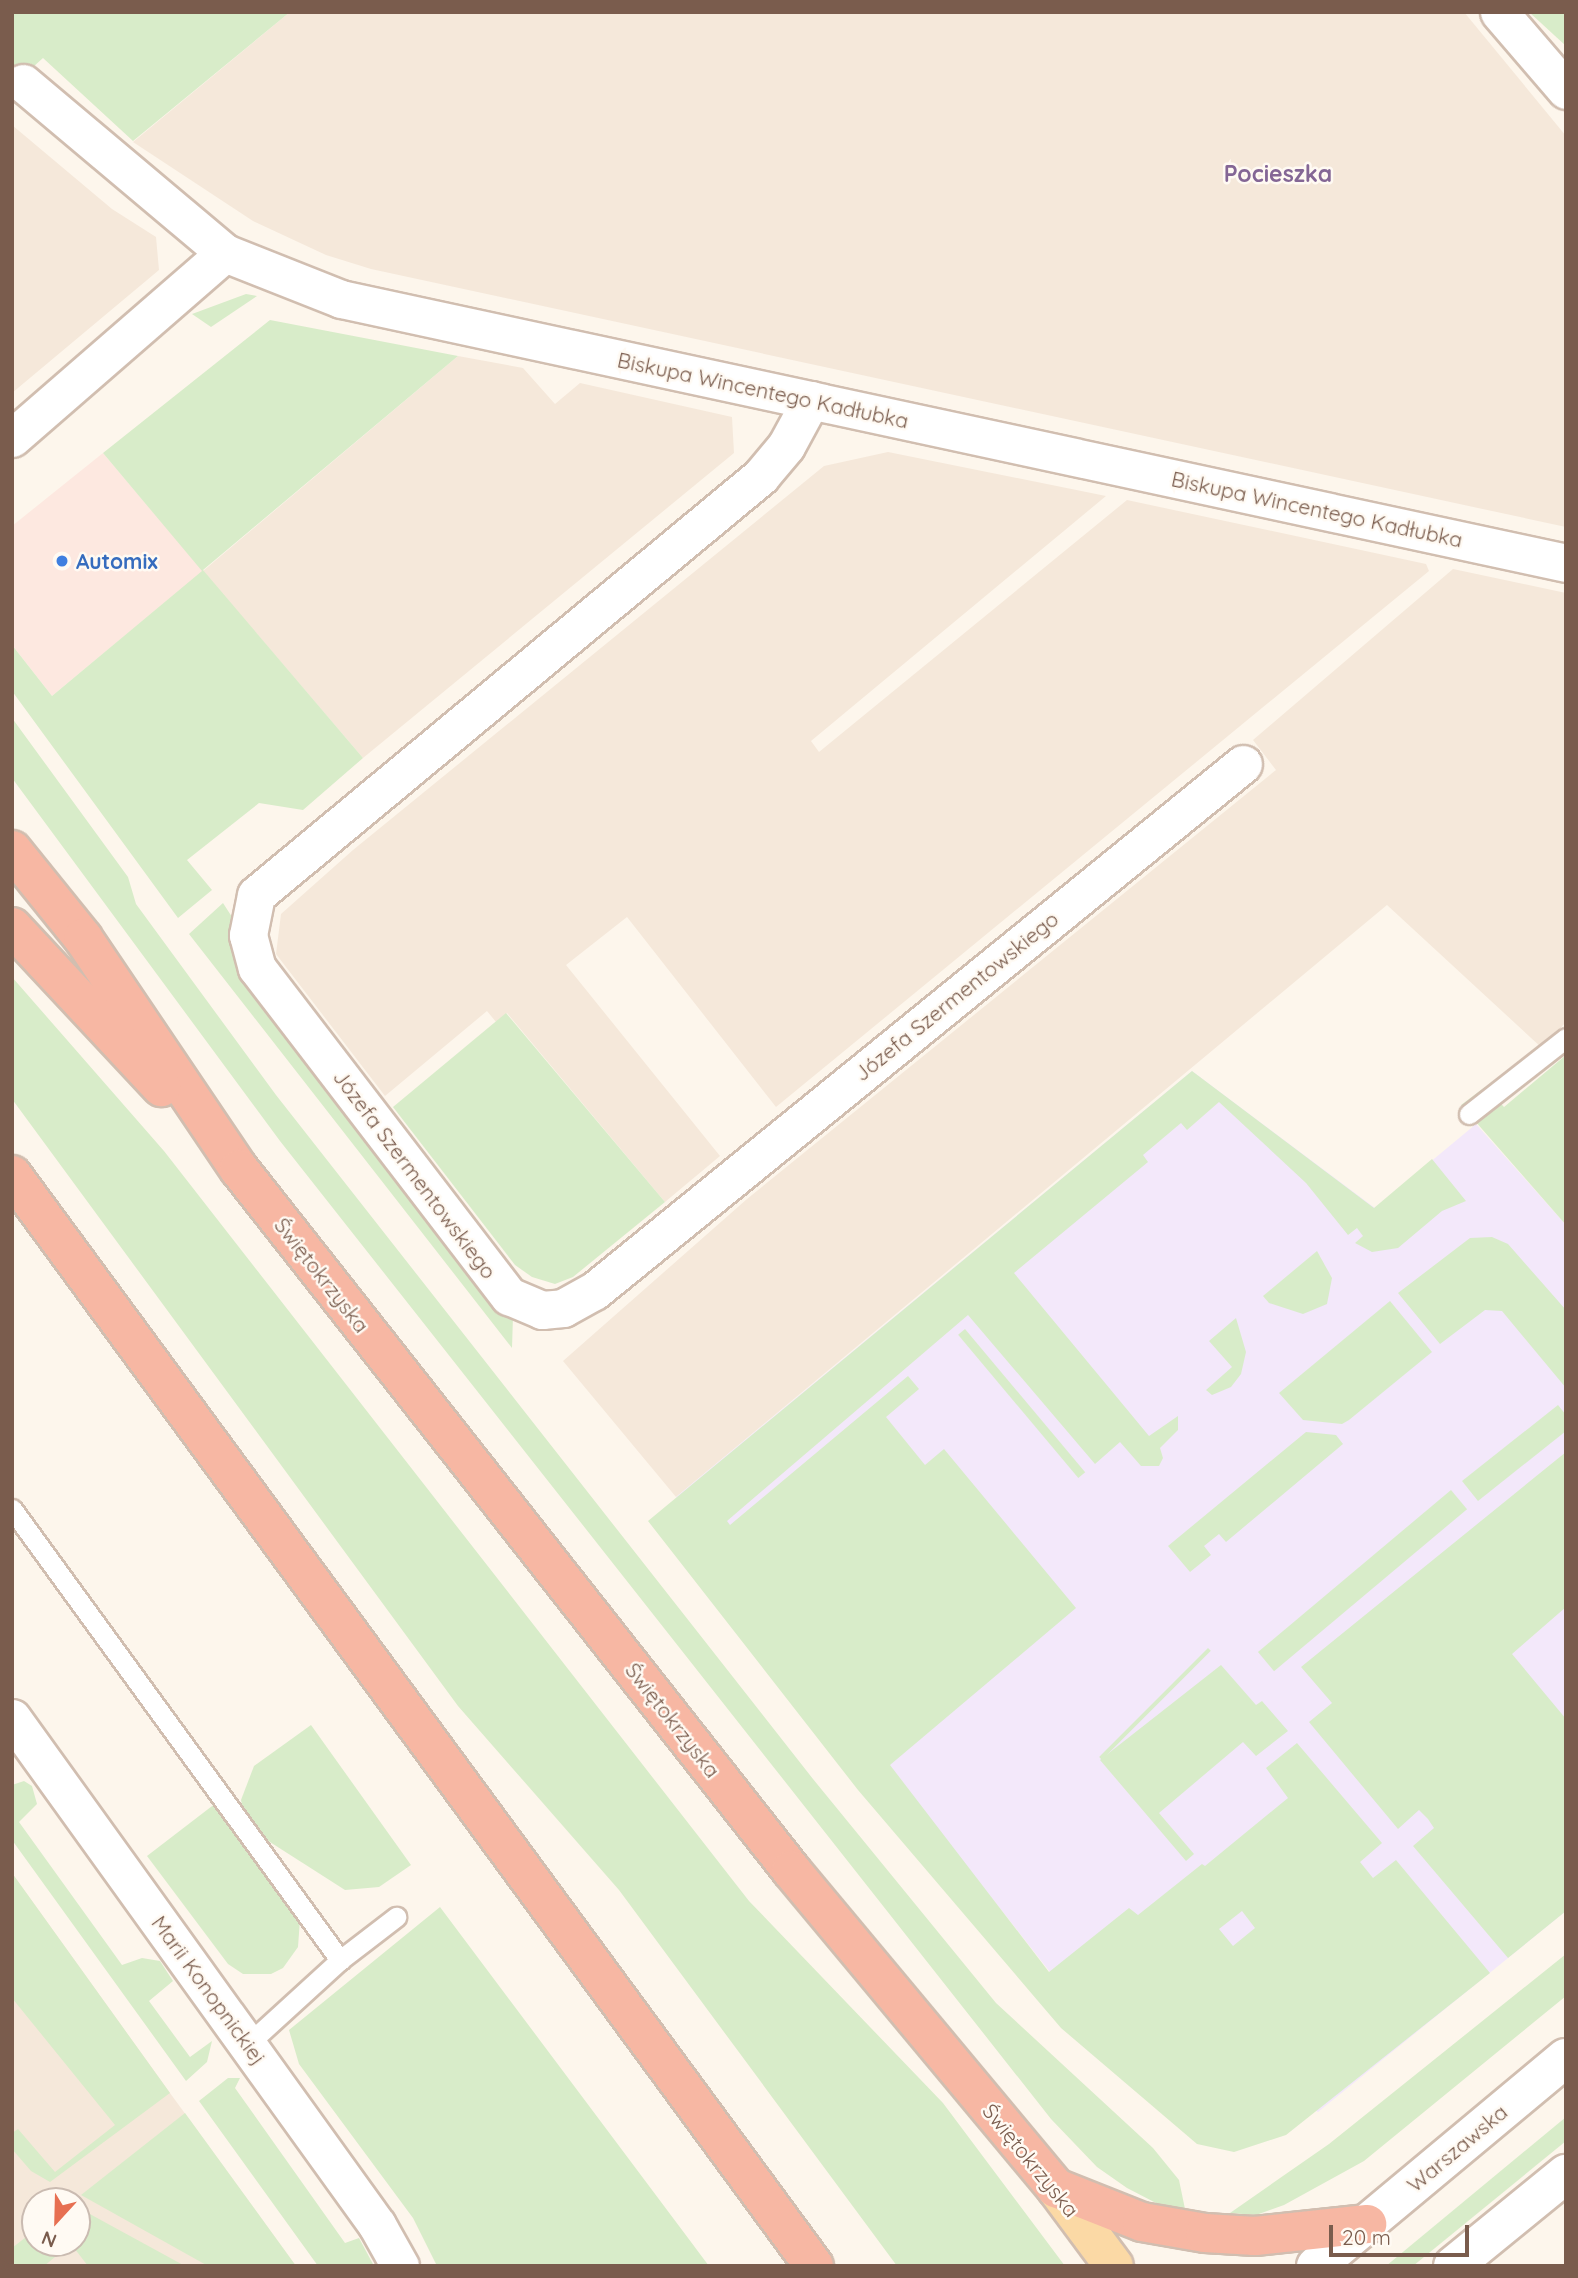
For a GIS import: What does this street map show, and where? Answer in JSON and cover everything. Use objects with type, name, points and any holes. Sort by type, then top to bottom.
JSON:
[{"type":"highway","points":[[12,850],[83,938],[239,1169]]},
{"type":"highway","points":[[12,927],[239,1169]]},
{"type":"highway","name":"Świętokrzyska","points":[[239,1169],[791,1870],[1056,2188]]},
{"type":"highway","points":[[12,1175],[814,2266]]},
{"type":"highway","points":[[1056,2188],[1142,2222],[1205,2233],[1255,2236],[1367,2224]]},
{"type":"main road","name":"Warszawska","points":[[1316,2266],[1566,2058]]},
{"type":"main road","points":[[1453,2266],[1566,2174]]},
{"type":"main road","name":"Świętokrzyska","points":[[1056,2188],[1114,2266]]},
{"type":"street","points":[[1499,12],[1566,90]]},
{"type":"street","name":"Biskupa Wincentego Kadłubka","points":[[23,83],[225,253],[341,299],[1566,563]]},
{"type":"street","points":[[12,438],[225,253]]},
{"type":"street","name":"Józefa Szermentowskiego","points":[[811,400],[786,446],[761,476],[256,895],[248,935],[257,968],[509,1296],[542,1310],[563,1308],[594,1291],[1243,764]]},
{"type":"street","name":"Marii Konopnickiej","points":[[12,1718],[377,2225],[400,2266]]},
{"type":"lane","points":[[1469,1114],[1566,1038]]},
{"type":"lane","points":[[12,1509],[340,1960]]},
{"type":"lane","points":[[248,2044],[340,1960],[396,1917]]},
{"type":"shaded area","points":[[290,12],[1464,12],[1566,136],[1566,527],[371,269],[326,255],[253,221],[133,142]]},
{"type":"shaded area","points":[[12,125],[112,209],[156,237],[159,270],[12,393]]},
{"type":"shaded area","points":[[458,356],[523,368],[555,404],[580,383],[732,417],[734,453],[363,758],[203,571]]},
{"type":"shaded area","points":[[888,452],[1106,496],[811,741],[819,752],[1127,500],[1426,564],[1429,571],[776,1107],[627,917],[566,965],[720,1156],[665,1202],[507,1013],[496,1022],[487,1011],[385,1096],[276,954],[281,914],[353,850],[824,466]]},
{"type":"shaded area","points":[[103,453],[203,571],[52,696],[12,645],[12,526]]},
{"type":"shaded area","points":[[1453,569],[1566,593],[1566,1022],[1542,1048],[1387,905],[676,1497],[563,1361],[747,1199],[1276,770],[1253,740]]},
{"type":"shaded area","points":[[1192,1071],[1375,1208],[1476,1124],[1566,1225],[1566,1911],[1318,2112],[1050,1972],[676,1497]]},
{"type":"shaded area","points":[[12,1873],[170,2093],[296,2266],[12,2266]]},
{"type":"green space","points":[[12,12],[290,12],[133,141],[43,58],[12,86]]},
{"type":"green space","points":[[1529,12],[1566,12],[1566,46]]},
{"type":"green space","points":[[246,294],[257,296],[211,327],[192,314]]},
{"type":"green space","points":[[270,320],[458,356],[203,570],[363,758],[303,810],[259,803],[187,860],[212,890],[178,918],[12,691],[12,645],[52,696],[202,571],[103,453]]},
{"type":"green space","points":[[12,718],[128,877],[136,904],[276,1095],[813,1779],[996,2003],[1153,2148],[1179,2180],[1185,2209],[1156,2203],[1127,2188],[1097,2167],[1051,2119],[280,1141],[12,778]]},
{"type":"green space","points":[[223,903],[232,917],[230,941],[242,982],[493,1304],[513,1316],[512,1348],[189,934]]},
{"type":"green space","points":[[12,977],[164,1151],[749,1901],[943,2103],[1065,2266],[897,2266],[619,1890],[458,1706],[12,1099]]},
{"type":"green space","points":[[506,1013],[665,1202],[573,1277],[555,1284],[532,1277],[515,1265],[393,1107]]},
{"type":"green space","points":[[1566,1055],[1566,1225],[1461,1105],[1485,1087],[1504,1107]]},
{"type":"green space","points":[[1192,1071],[1374,1208],[1432,1159],[1466,1201],[1442,1211],[1398,1248],[1372,1252],[1355,1243],[1363,1236],[1357,1228],[1348,1235],[1306,1183],[1219,1102],[1187,1130],[1181,1123],[1143,1155],[1148,1162],[1014,1273],[1149,1436],[1178,1416],[1178,1430],[1160,1448],[1163,1458],[1159,1466],[1141,1466],[1120,1442],[1095,1464],[968,1315],[727,1521],[730,1525],[908,1376],[919,1389],[886,1417],[925,1465],[944,1449],[1076,1608],[890,1765],[1049,1972],[1129,1908],[1138,1915],[1202,1864],[1205,1866],[1288,1798],[1266,1768],[1297,1743],[1382,1843],[1360,1862],[1373,1878],[1396,1860],[1490,1973],[1286,2135],[1234,2152],[1197,2144],[1061,2028],[858,1790],[648,1521]],"holes":[[[1242,1911],[1255,1928],[1233,1946],[1219,1929]]]},
{"type":"green space","points":[[1492,1237],[1508,1244],[1566,1310],[1566,1388],[1502,1311],[1485,1310],[1440,1344],[1398,1293],[1470,1238]]},
{"type":"green space","points":[[1317,1251],[1332,1278],[1327,1304],[1303,1314],[1269,1303],[1263,1296]]},
{"type":"green space","points":[[1390,1301],[1432,1352],[1342,1424],[1303,1420],[1279,1393]]},
{"type":"green space","points":[[1236,1318],[1246,1352],[1241,1374],[1231,1387],[1212,1395],[1206,1390],[1232,1367],[1209,1341]]},
{"type":"green space","points":[[965,1329],[1085,1472],[1078,1478],[958,1335]]},
{"type":"green space","points":[[1558,1405],[1566,1415],[1566,1431],[1478,1501],[1462,1481]]},
{"type":"green space","points":[[1306,1432],[1336,1435],[1343,1444],[1226,1542],[1219,1534],[1204,1546],[1211,1555],[1190,1572],[1168,1546]]},
{"type":"green space","points":[[1566,1452],[1566,1607],[1512,1654],[1566,1719],[1566,1911],[1508,1958],[1413,1846],[1434,1828],[1428,1819],[1419,1810],[1398,1829],[1309,1722],[1332,1703],[1301,1667]]},
{"type":"green space","points":[[1451,1490],[1467,1509],[1274,1671],[1258,1652]]},
{"type":"green space","points":[[1208,1648],[1211,1651],[1102,1760],[1099,1757]]},
{"type":"green space","points":[[1221,1665],[1256,1705],[1262,1701],[1288,1731],[1256,1756],[1243,1742],[1159,1813],[1194,1854],[1186,1861],[1100,1760]]},
{"type":"green space","points":[[311,1725],[411,1865],[379,1887],[345,1890],[259,1835],[244,1813],[241,1800],[254,1766]]},
{"type":"green space","points":[[24,1781],[32,1786],[37,1804],[19,1822],[122,1965],[142,1958],[160,1961],[173,1981],[149,2001],[190,2057],[212,2041],[207,2062],[186,2081],[12,1840],[12,1785]]},
{"type":"green space","points":[[216,1803],[300,1919],[298,1947],[283,1968],[271,1974],[243,1974],[228,1964],[147,1856]]},
{"type":"green space","points":[[12,1873],[170,2093],[50,2182],[31,2171],[12,2149],[12,2133],[18,2129],[55,2172],[115,2125],[12,1998]]},
{"type":"green space","points":[[440,1907],[709,2266],[437,2266],[413,2218],[299,2064],[289,2030]]},
{"type":"green space","points":[[1566,1954],[1566,1996],[1364,2161],[1284,2205],[1256,2215],[1230,2213],[1329,2144]]},
{"type":"green space","points":[[228,2078],[240,2078],[235,2088],[345,2243],[359,2238],[374,2266],[318,2266],[199,2101]]},
{"type":"green space","points":[[185,2113],[296,2266],[208,2266],[91,2201],[91,2187]]},
{"type":"green space","points":[[1566,2117],[1566,2141],[1413,2266],[1386,2266]]},
{"type":"green space","points":[[91,2215],[185,2266],[88,2266],[81,2257],[91,2257]]},
{"type":"green space","points":[[21,2241],[21,2257],[55,2257],[44,2266],[12,2266],[12,2248]]},
{"type":"place","name":"Automix","points":[[62,561]]},
{"type":"district","name":"Pocieszka","points":[[1278,174]]}]
